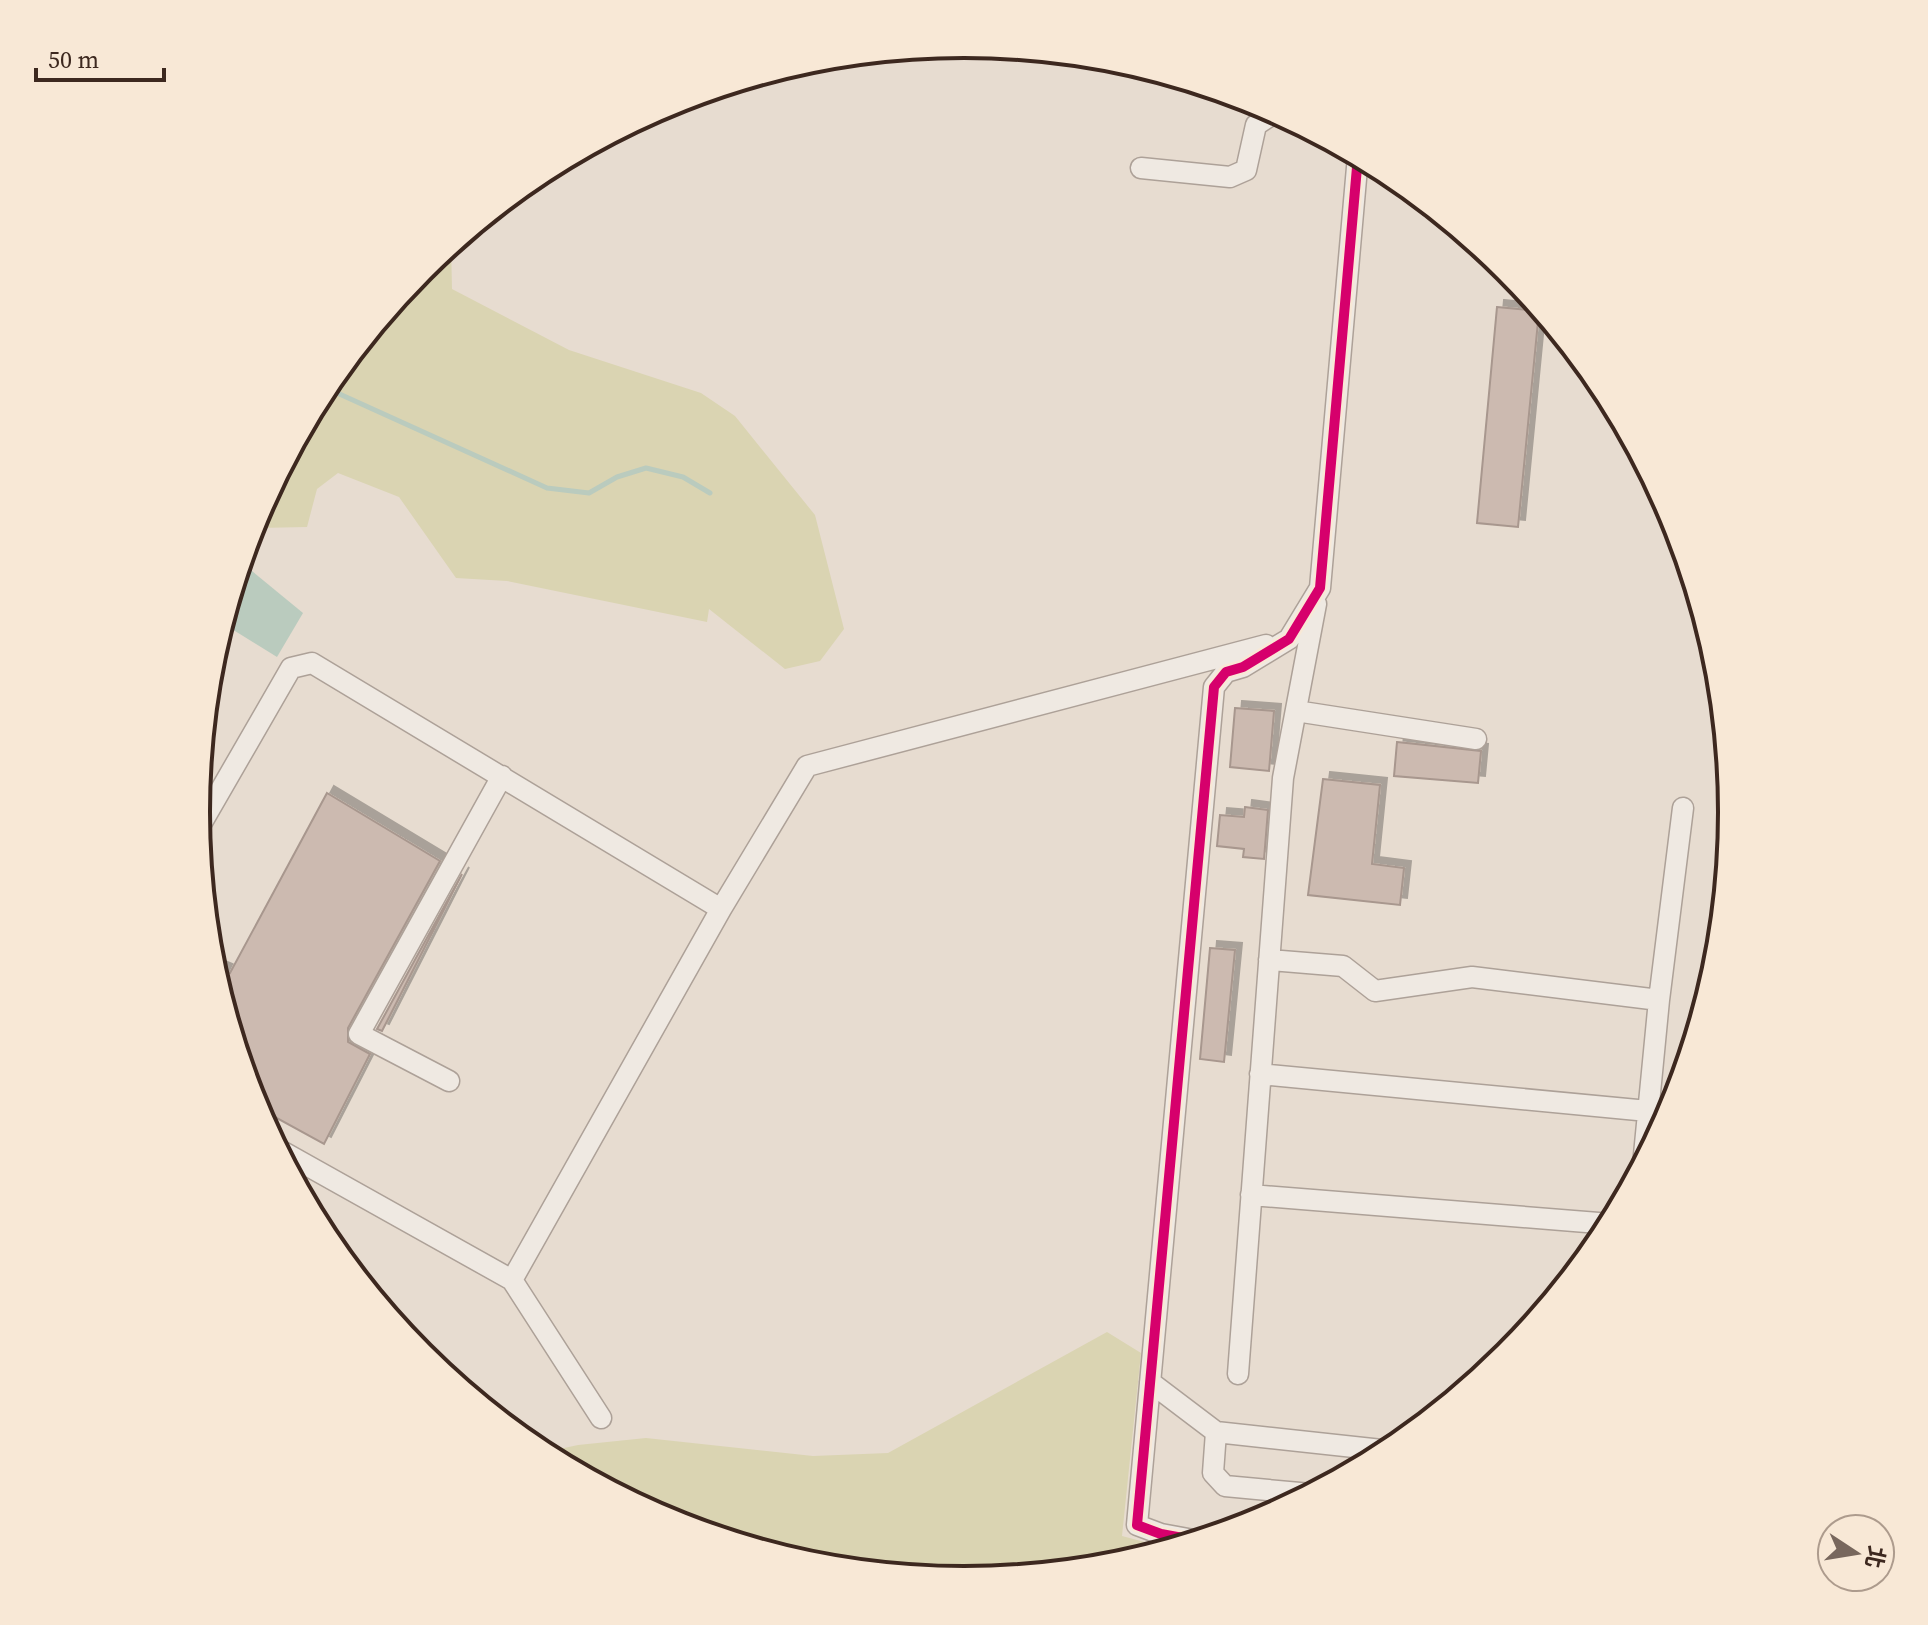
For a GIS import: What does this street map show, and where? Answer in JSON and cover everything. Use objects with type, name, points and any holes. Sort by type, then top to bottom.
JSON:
[{"type":"street","points":[[1141,168],[1230,177],[1246,170],[1256,125],[1264,120]]},
{"type":"street","points":[[1238,1374],[1283,778],[1320,588],[1357,169]]},
{"type":"street","points":[[1174,1536],[1137,1525],[1214,687],[1226,672],[1243,667],[1289,639],[1320,588]]},
{"type":"street","points":[[512,1280],[721,909],[807,766],[1289,639]]},
{"type":"street","points":[[210,808],[291,668],[312,663],[721,909]]},
{"type":"street","points":[[1296,711],[1476,739]]},
{"type":"street","points":[[449,1081],[359,1034],[502,776]]},
{"type":"street","points":[[1646,1135],[1683,808]]},
{"type":"street","points":[[1269,960],[1343,966],[1375,991],[1472,977],[1659,1000]]},
{"type":"street","points":[[1260,1074],[1648,1111]]},
{"type":"street","points":[[293,1158],[512,1280],[601,1418]]},
{"type":"street","points":[[1251,1195],[1597,1223]]},
{"type":"street","points":[[1150,1382],[1216,1432],[1369,1449]]},
{"type":"street","points":[[1216,1432],[1213,1473],[1225,1486],[1291,1492]]},
{"type":"shaded area","points":[[451,259],[452,289],[569,350],[701,393],[735,416],[815,515],[844,629],[820,661],[785,669],[709,609],[707,622],[507,581],[456,578],[399,497],[338,473],[317,489],[307,527],[266,528],[287,479],[337,393],[397,315]]},
{"type":"shaded area","points":[[250,570],[303,613],[277,657],[232,629]]},
{"type":"shaded area","points":[[1107,1332],[1141,1353],[1122,1536],[1150,1543],[1062,1561],[1013,1565],[964,1567],[866,1561],[817,1553],[721,1527],[630,1489],[560,1449],[646,1438],[813,1456],[888,1453]]},
{"type":"building","points":[[1497,307],[1526,310],[1538,323],[1518,527],[1477,523]]},
{"type":"building","points":[[1235,708],[1274,711],[1269,771],[1230,767]]},
{"type":"building","points":[[1397,742],[1481,751],[1478,783],[1394,776]]},
{"type":"building","points":[[1323,779],[1380,785],[1372,864],[1404,868],[1400,905],[1308,895]]},
{"type":"building","points":[[327,793],[440,861],[348,1028],[348,1042],[370,1054],[324,1144],[274,1116],[235,1008],[227,972],[230,973]]},
{"type":"building","points":[[1245,807],[1268,810],[1264,859],[1243,857],[1244,849],[1217,846],[1220,815],[1244,817]]},
{"type":"building","points":[[462,874],[382,1031],[377,1029]]},
{"type":"building","points":[[1210,948],[1235,950],[1224,1062],[1200,1059]]},
{"type":"waterway","points":[[337,393],[547,488],[589,493],[617,477],[646,468],[683,477],[710,493]]},
{"type":"cycle path","points":[[1174,1536],[1137,1525],[1214,687],[1226,672],[1243,667],[1289,639],[1320,588],[1357,169]]}]
